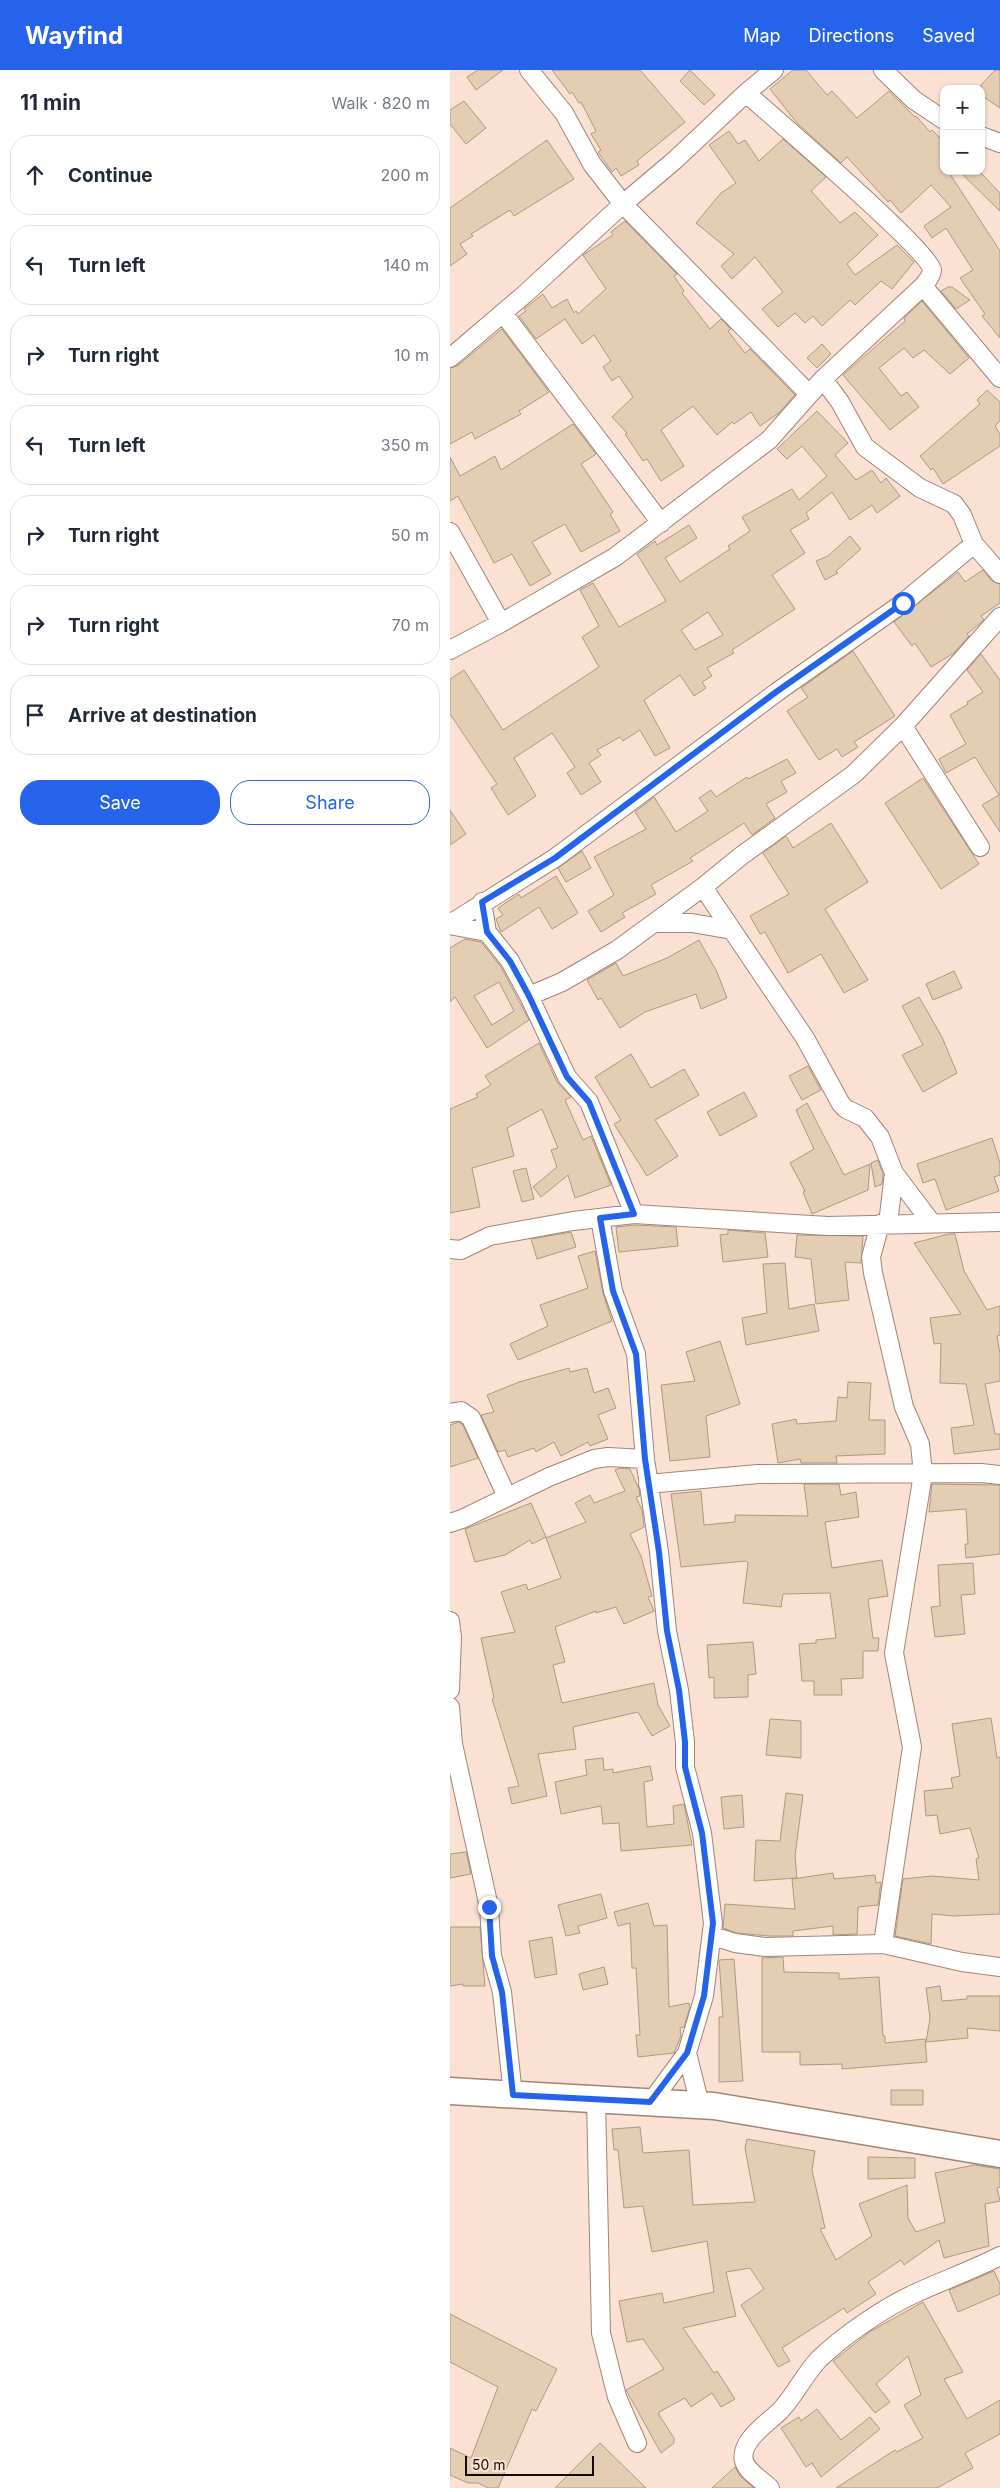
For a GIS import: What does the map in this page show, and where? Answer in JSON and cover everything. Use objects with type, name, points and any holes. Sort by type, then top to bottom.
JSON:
[{"type":"main road","points":[[450,2091],[700,2105],[1000,2154]]},
{"type":"street","points":[[529,70],[564,113],[592,164],[623,204],[808,394]]},
{"type":"street","points":[[450,358],[774,70]]},
{"type":"street","points":[[883,70],[914,100],[940,117]]},
{"type":"street","points":[[450,650],[501,623],[615,557],[769,440],[808,394],[923,286],[930,276],[932,270],[921,253],[746,93]]},
{"type":"street","points":[[985,137],[1000,143]]},
{"type":"street","points":[[923,286],[1000,378]]},
{"type":"street","points":[[502,313],[660,523]]},
{"type":"street","points":[[823,379],[840,402],[865,447],[920,488],[954,504],[962,515],[974,544],[1000,574]]},
{"type":"street","points":[[450,532],[501,623]]},
{"type":"street","points":[[450,924],[482,902],[555,858],[776,692],[903,603],[974,544]]},
{"type":"street","points":[[529,996],[562,982],[617,950],[704,887],[741,856],[854,774],[903,726],[1000,617]]},
{"type":"street","points":[[903,726],[980,847]]},
{"type":"street","points":[[704,887],[805,1038],[841,1104],[846,1109],[865,1118],[880,1137],[894,1173],[931,1222]]},
{"type":"street","points":[[482,902],[487,932],[510,961],[529,996],[567,1077],[589,1102],[634,1214]]},
{"type":"street","points":[[654,923],[692,923],[732,930]]},
{"type":"street","points":[[450,924],[487,932]]},
{"type":"street","points":[[883,1944],[912,1747],[894,1652],[923,1474],[920,1444],[904,1407],[873,1274],[871,1257],[884,1224],[894,1173]]},
{"type":"street","points":[[450,1249],[461,1250],[490,1236],[634,1214],[828,1226],[931,1222],[957,1225],[1000,1222]]},
{"type":"street","points":[[600,1218],[613,1291],[636,1354],[645,1459],[659,1552],[667,1631],[682,1716],[685,1767],[705,1850],[713,1936],[708,1958],[704,1996],[687,2053],[650,2102]]},
{"type":"street","points":[[450,1413],[461,1412],[471,1418],[507,1497]]},
{"type":"street","points":[[450,1523],[594,1459],[608,1457],[645,1459]]},
{"type":"street","points":[[648,1484],[758,1474],[1000,1475]]},
{"type":"street","points":[[450,1621],[452,1637],[450,1690]]},
{"type":"street","points":[[450,1707],[453,1744],[489,1907],[492,1956],[502,1992],[513,2095]]},
{"type":"street","points":[[713,1936],[735,1943],[765,1947],[883,1944],[962,1962],[1000,1967]]},
{"type":"street","points":[[687,2053],[700,2105]]},
{"type":"street","points":[[596,2098],[601,2333],[617,2397],[637,2443]]},
{"type":"street","points":[[770,2488],[747,2467],[744,2457],[745,2449],[752,2437],[785,2406],[803,2377],[821,2358],[854,2332],[915,2293],[1000,2256]]},
{"type":"building","points":[[478,70],[503,70],[476,90],[467,77]]},
{"type":"building","points":[[552,70],[640,70],[685,122],[637,161],[639,165],[621,176],[616,168],[612,172],[598,152],[601,150],[591,134],[596,131],[581,102],[579,103],[572,92],[570,94]]},
{"type":"building","points":[[690,70],[715,95],[704,105],[680,81]]},
{"type":"building","points":[[793,70],[806,70],[827,95],[832,91],[857,118],[889,91],[930,132],[932,130],[940,138],[940,175],[951,175],[1000,251],[1000,338],[982,316],[985,314],[960,278],[973,270],[946,228],[932,238],[924,226],[951,207],[931,185],[901,213],[890,200],[888,202],[847,157],[841,163],[797,123],[770,89]]},
{"type":"building","points":[[995,70],[1000,70],[1000,108],[985,98],[985,85],[981,85]]},
{"type":"building","points":[[464,101],[486,128],[466,144],[450,124],[450,110]]},
{"type":"building","points":[[729,131],[738,144],[745,140],[759,161],[783,139],[826,177],[811,191],[840,223],[855,212],[878,235],[847,264],[855,275],[897,245],[914,262],[892,289],[881,281],[855,305],[850,300],[822,326],[813,316],[805,323],[795,313],[778,327],[762,309],[783,292],[755,257],[732,279],[721,266],[734,254],[696,223],[721,193],[736,183],[709,145]]},
{"type":"building","points":[[547,140],[574,179],[514,216],[510,210],[471,234],[473,236],[460,244],[467,254],[450,266],[450,208]]},
{"type":"building","points":[[963,175],[983,175],[1000,193],[1000,211]]},
{"type":"building","points":[[625,221],[677,274],[674,276],[684,291],[682,293],[710,329],[721,319],[731,329],[728,331],[745,353],[750,349],[795,395],[779,413],[760,426],[751,412],[734,424],[732,422],[717,435],[693,406],[661,430],[684,466],[661,481],[647,459],[643,461],[625,434],[627,433],[612,417],[633,397],[619,376],[612,381],[603,367],[611,361],[594,335],[582,344],[565,319],[536,339],[519,316],[526,311],[524,309],[543,294],[552,308],[567,299],[574,313],[576,311],[578,314],[606,289],[583,255],[613,235],[611,232]]},
{"type":"building","points":[[952,287],[970,300],[956,309],[941,291]]},
{"type":"building","points":[[922,301],[969,358],[950,374],[924,350],[913,358],[904,348],[879,368],[901,396],[907,392],[919,407],[890,430],[843,375],[905,321],[904,318]]},
{"type":"building","points":[[502,329],[549,392],[519,411],[521,414],[475,439],[472,432],[450,444],[450,368],[457,366]]},
{"type":"building","points":[[822,344],[831,354],[817,368],[807,358]]},
{"type":"building","points":[[987,390],[1000,402],[1000,421],[995,426],[1000,434],[1000,446],[943,484],[933,468],[931,470],[920,456],[980,404],[977,400]]},
{"type":"building","points":[[817,411],[848,443],[835,455],[856,480],[872,470],[881,483],[886,478],[900,496],[877,513],[872,505],[850,520],[832,492],[806,513],[809,519],[790,530],[805,553],[772,575],[795,609],[732,650],[734,653],[707,668],[712,676],[702,682],[706,688],[694,696],[680,675],[644,700],[670,748],[655,756],[640,730],[623,741],[620,737],[597,750],[601,755],[589,763],[601,782],[581,795],[567,773],[575,767],[552,733],[514,758],[536,796],[508,815],[491,788],[497,784],[450,714],[450,679],[464,670],[503,730],[599,667],[582,637],[599,626],[580,590],[593,583],[619,627],[666,601],[637,554],[655,541],[657,545],[689,525],[697,538],[665,558],[680,582],[730,549],[728,546],[750,531],[742,517],[792,489],[799,500],[827,476],[802,446],[787,459],[777,449]],"holes":[[[708,612],[723,635],[695,650],[681,630]]]},
{"type":"building","points":[[573,424],[596,454],[581,464],[613,512],[610,514],[620,531],[581,552],[565,524],[532,542],[551,574],[530,586],[512,554],[494,563],[458,496],[450,501],[450,457],[460,476],[495,456],[501,470]]},
{"type":"building","points":[[850,536],[861,549],[836,571],[838,573],[825,580],[816,561],[828,556]]},
{"type":"building","points":[[983,570],[992,581],[1000,584],[1000,603],[981,616],[984,620],[967,634],[969,636],[954,653],[931,667],[915,643],[912,646],[894,622],[958,572],[965,582]]},
{"type":"building","points":[[853,651],[895,716],[854,742],[858,747],[842,757],[837,749],[819,760],[787,711],[808,697],[801,688]]},
{"type":"building","points":[[981,654],[1000,680],[1000,832],[982,805],[999,795],[975,757],[946,773],[939,759],[966,744],[950,715],[983,692],[967,670]]},
{"type":"building","points":[[787,759],[796,773],[781,781],[787,792],[766,804],[775,818],[752,835],[744,823],[690,858],[693,861],[651,885],[656,894],[622,913],[625,917],[601,932],[588,911],[614,895],[594,857],[646,829],[635,812],[654,797],[676,832],[708,811],[699,798],[711,790],[716,797],[747,777],[748,779]]},
{"type":"building","points":[[923,778],[979,864],[941,889],[885,803]]},
{"type":"building","points":[[450,810],[466,834],[450,845]]},
{"type":"building","points":[[831,823],[868,882],[825,909],[868,980],[844,993],[821,954],[788,973],[765,932],[760,934],[750,916],[789,894],[763,853],[786,836],[793,848]]},
{"type":"building","points":[[582,851],[591,868],[566,882],[558,868]]},
{"type":"building","points":[[556,876],[578,913],[552,929],[539,907],[501,932],[496,919],[503,915],[498,908],[519,894],[521,898]]},
{"type":"building","points":[[465,939],[481,942],[501,967],[529,1020],[487,1048],[455,997],[450,1002],[450,948]],"holes":[[[499,982],[514,1011],[492,1025],[474,996]]]},
{"type":"building","points":[[699,940],[717,972],[727,998],[701,1009],[696,994],[645,1012],[620,1028],[601,998],[598,1000],[587,980],[616,963],[623,976],[667,958]]},
{"type":"building","points":[[954,971],[962,988],[933,1000],[926,984]]},
{"type":"building","points":[[919,997],[942,1037],[957,1073],[923,1092],[902,1055],[923,1045],[902,1006]]},
{"type":"building","points":[[539,1043],[557,1082],[571,1097],[565,1100],[583,1140],[591,1136],[611,1185],[575,1198],[568,1175],[541,1197],[533,1187],[557,1167],[551,1150],[558,1148],[542,1109],[507,1128],[514,1156],[472,1168],[480,1207],[450,1213],[450,1109],[478,1097],[476,1094],[491,1085],[485,1076]]},
{"type":"building","points":[[631,1054],[651,1088],[684,1069],[699,1095],[655,1120],[678,1156],[647,1176],[614,1124],[621,1120],[595,1077]]},
{"type":"building","points":[[808,1066],[821,1090],[802,1100],[789,1076]]},
{"type":"building","points":[[744,1092],[757,1116],[720,1136],[707,1112]]},
{"type":"building","points":[[807,1103],[844,1175],[870,1164],[868,1190],[812,1214],[803,1192],[805,1191],[790,1163],[814,1149],[796,1110]]},
{"type":"building","points":[[992,1138],[1000,1163],[1000,1175],[994,1177],[999,1191],[946,1210],[935,1179],[923,1183],[917,1164]]},
{"type":"building","points":[[878,1160],[883,1174],[882,1184],[875,1187],[871,1163]]},
{"type":"building","points":[[526,1168],[534,1199],[522,1202],[513,1171]]},
{"type":"building","points":[[634,1225],[676,1227],[678,1246],[619,1252],[616,1227]]},
{"type":"building","points":[[728,1230],[765,1233],[768,1257],[723,1262],[720,1235],[728,1234]]},
{"type":"building","points":[[571,1232],[576,1247],[537,1259],[531,1239]]},
{"type":"building","points":[[955,1234],[964,1271],[987,1310],[1000,1306],[1000,1335],[997,1336],[1000,1354],[1000,1381],[985,1384],[995,1434],[1000,1434],[1000,1449],[954,1454],[951,1428],[974,1425],[966,1384],[940,1383],[941,1343],[934,1344],[930,1318],[961,1314],[914,1243]]},
{"type":"building","points":[[797,1235],[863,1236],[861,1263],[845,1262],[849,1300],[816,1304],[811,1259],[795,1257]]},
{"type":"building","points":[[595,1251],[603,1293],[612,1321],[518,1360],[510,1344],[548,1326],[540,1305],[588,1288],[578,1256]]},
{"type":"building","points":[[785,1263],[789,1309],[814,1304],[819,1331],[746,1345],[742,1318],[767,1313],[763,1264]]},
{"type":"building","points":[[720,1341],[740,1404],[706,1416],[710,1457],[670,1461],[661,1385],[695,1381],[686,1352]]},
{"type":"building","points":[[569,1368],[570,1372],[587,1368],[594,1393],[608,1388],[616,1408],[598,1415],[608,1439],[590,1446],[588,1442],[561,1456],[554,1442],[536,1452],[534,1448],[508,1457],[505,1450],[498,1452],[481,1415],[494,1412],[487,1395],[519,1382]]},
{"type":"building","points":[[848,1382],[871,1383],[869,1420],[885,1420],[885,1454],[836,1456],[837,1463],[801,1463],[800,1459],[778,1463],[772,1424],[796,1419],[797,1424],[836,1421],[838,1397],[847,1398]]},
{"type":"building","points":[[459,1422],[463,1425],[478,1458],[450,1467],[450,1425]]},
{"type":"building","points":[[620,1468],[630,1469],[639,1489],[640,1496],[636,1497],[642,1510],[644,1527],[630,1534],[641,1556],[652,1596],[648,1597],[654,1611],[624,1624],[616,1607],[596,1613],[596,1611],[555,1627],[565,1662],[553,1665],[562,1703],[654,1683],[658,1705],[670,1726],[652,1736],[638,1712],[573,1727],[576,1749],[538,1754],[547,1796],[512,1804],[508,1788],[519,1786],[492,1699],[494,1698],[481,1638],[515,1632],[501,1592],[526,1584],[528,1590],[561,1578],[546,1538],[586,1522],[575,1503],[590,1495],[594,1503],[625,1491],[615,1470]]},
{"type":"building","points":[[804,1484],[839,1484],[841,1495],[856,1492],[859,1517],[825,1522],[832,1568],[882,1560],[888,1596],[868,1599],[873,1638],[879,1638],[878,1651],[863,1651],[863,1678],[841,1679],[842,1695],[814,1695],[814,1681],[802,1681],[799,1644],[816,1643],[816,1640],[836,1638],[830,1593],[783,1594],[781,1607],[743,1603],[748,1563],[746,1561],[681,1567],[671,1494],[701,1491],[704,1525],[735,1522],[735,1515],[808,1516]]},
{"type":"building","points":[[932,1484],[1000,1485],[1000,1554],[966,1558],[965,1544],[968,1544],[966,1509],[929,1512]]},
{"type":"building","points":[[531,1503],[546,1537],[532,1544],[530,1540],[505,1555],[475,1562],[465,1529]]},
{"type":"building","points":[[973,1563],[975,1594],[961,1595],[965,1634],[935,1637],[931,1607],[940,1606],[938,1565]]},
{"type":"building","points":[[753,1642],[756,1674],[748,1675],[748,1697],[714,1698],[714,1677],[709,1678],[707,1645]]},
{"type":"building","points":[[991,1718],[997,1758],[1000,1757],[1000,1914],[953,1916],[932,1914],[931,1944],[895,1936],[903,1879],[932,1876],[979,1880],[976,1859],[979,1858],[970,1828],[940,1834],[937,1815],[926,1816],[924,1791],[953,1788],[951,1778],[960,1776],[952,1724]]},
{"type":"building","points":[[770,1719],[801,1721],[801,1758],[766,1755]]},
{"type":"building","points":[[603,1758],[604,1770],[613,1769],[613,1773],[650,1766],[653,1780],[644,1782],[647,1827],[674,1824],[673,1806],[684,1804],[692,1845],[621,1851],[619,1823],[603,1824],[601,1806],[561,1814],[555,1782],[587,1775],[585,1760]]},
{"type":"building","points":[[786,1793],[803,1795],[795,1856],[797,1878],[754,1881],[756,1840],[780,1841]]},
{"type":"building","points":[[742,1795],[744,1827],[724,1829],[721,1797]]},
{"type":"building","points":[[466,1852],[471,1874],[450,1878],[450,1854]]},
{"type":"building","points":[[833,1873],[834,1879],[875,1875],[876,1883],[881,1882],[878,1905],[858,1907],[857,1934],[833,1935],[833,1926],[793,1931],[793,1936],[737,1933],[723,1928],[725,1904],[795,1909],[792,1879]]},
{"type":"building","points":[[601,1894],[607,1918],[578,1926],[580,1933],[566,1936],[558,1905]]},
{"type":"building","points":[[648,1903],[654,1926],[667,1925],[669,2007],[689,2003],[690,2007],[684,2027],[680,2028],[681,2036],[674,2053],[638,2057],[636,2035],[640,2035],[636,1968],[632,1968],[630,1923],[618,1926],[614,1912]]},
{"type":"building","points":[[450,1927],[480,1927],[485,1986],[463,1986],[463,1984],[450,1986]]},
{"type":"building","points":[[552,1937],[557,1974],[535,1978],[529,1941]]},
{"type":"building","points":[[783,1957],[784,1972],[839,1973],[839,1979],[879,1977],[885,2043],[925,2039],[927,2062],[842,2069],[842,2064],[800,2065],[800,2052],[762,2052],[762,1958]]},
{"type":"building","points":[[734,1959],[743,2081],[719,2082],[719,2017],[723,2017],[719,1960]]},
{"type":"building","points":[[604,1967],[608,1984],[583,1990],[579,1974]]},
{"type":"building","points":[[940,1986],[942,2001],[967,1999],[967,1996],[1000,1996],[1000,2031],[967,2028],[968,2038],[926,2042],[930,2018],[926,1988]]},
{"type":"building","points":[[891,2090],[923,2090],[923,2105],[891,2105]]},
{"type":"building","points":[[640,2127],[643,2153],[689,2150],[693,2205],[755,2202],[745,2148],[747,2139],[815,2151],[812,2170],[825,2228],[820,2229],[836,2260],[872,2236],[859,2204],[907,2185],[908,2218],[916,2232],[945,2222],[935,2173],[974,2165],[1000,2169],[1000,2187],[997,2188],[1000,2201],[985,2204],[989,2246],[944,2258],[939,2240],[904,2265],[901,2260],[868,2282],[876,2294],[847,2313],[844,2308],[782,2348],[790,2361],[778,2367],[741,2305],[764,2289],[750,2268],[726,2272],[736,2316],[683,2328],[714,2373],[717,2371],[735,2399],[721,2407],[712,2393],[691,2407],[685,2398],[659,2412],[674,2438],[674,2443],[661,2453],[626,2390],[664,2369],[643,2339],[627,2342],[619,2301],[662,2293],[664,2303],[714,2292],[707,2241],[652,2252],[643,2206],[624,2208],[618,2150],[614,2150],[612,2129]]},
{"type":"building","points":[[868,2157],[915,2158],[915,2178],[868,2179]]},
{"type":"building","points":[[994,2271],[1000,2284],[1000,2294],[958,2312],[949,2290]]},
{"type":"building","points":[[923,2302],[963,2372],[944,2379],[967,2419],[1000,2400],[1000,2434],[965,2453],[973,2468],[937,2488],[836,2488],[895,2450],[897,2452],[923,2438],[904,2405],[921,2395],[908,2356],[876,2384],[890,2402],[875,2413],[833,2361],[871,2331]]},
{"type":"building","points":[[450,2314],[557,2369],[536,2411],[532,2409],[498,2488],[488,2488],[478,2483],[468,2483],[450,2475],[450,2448],[471,2458],[498,2387],[450,2362]]},
{"type":"building","points":[[817,2409],[841,2440],[870,2417],[880,2429],[821,2477],[812,2463],[806,2467],[781,2428],[799,2417],[801,2421]]},
{"type":"building","points":[[600,2443],[646,2488],[555,2488]]},
{"type":"building","points":[[735,2467],[740,2476],[754,2488],[712,2488]]},
{"type":"route","points":[[489,1907],[492,1956],[502,1992],[513,2095],[650,2102],[687,2053],[704,1996],[708,1958],[713,1936],[713,1923],[702,1833],[685,1767],[685,1742],[679,1690],[667,1631],[659,1552],[645,1459],[644,1423],[636,1354],[613,1291],[600,1218],[634,1214],[589,1102],[567,1077],[529,996],[510,961],[487,932],[482,902],[555,858],[680,766],[776,692],[903,603]]}]
